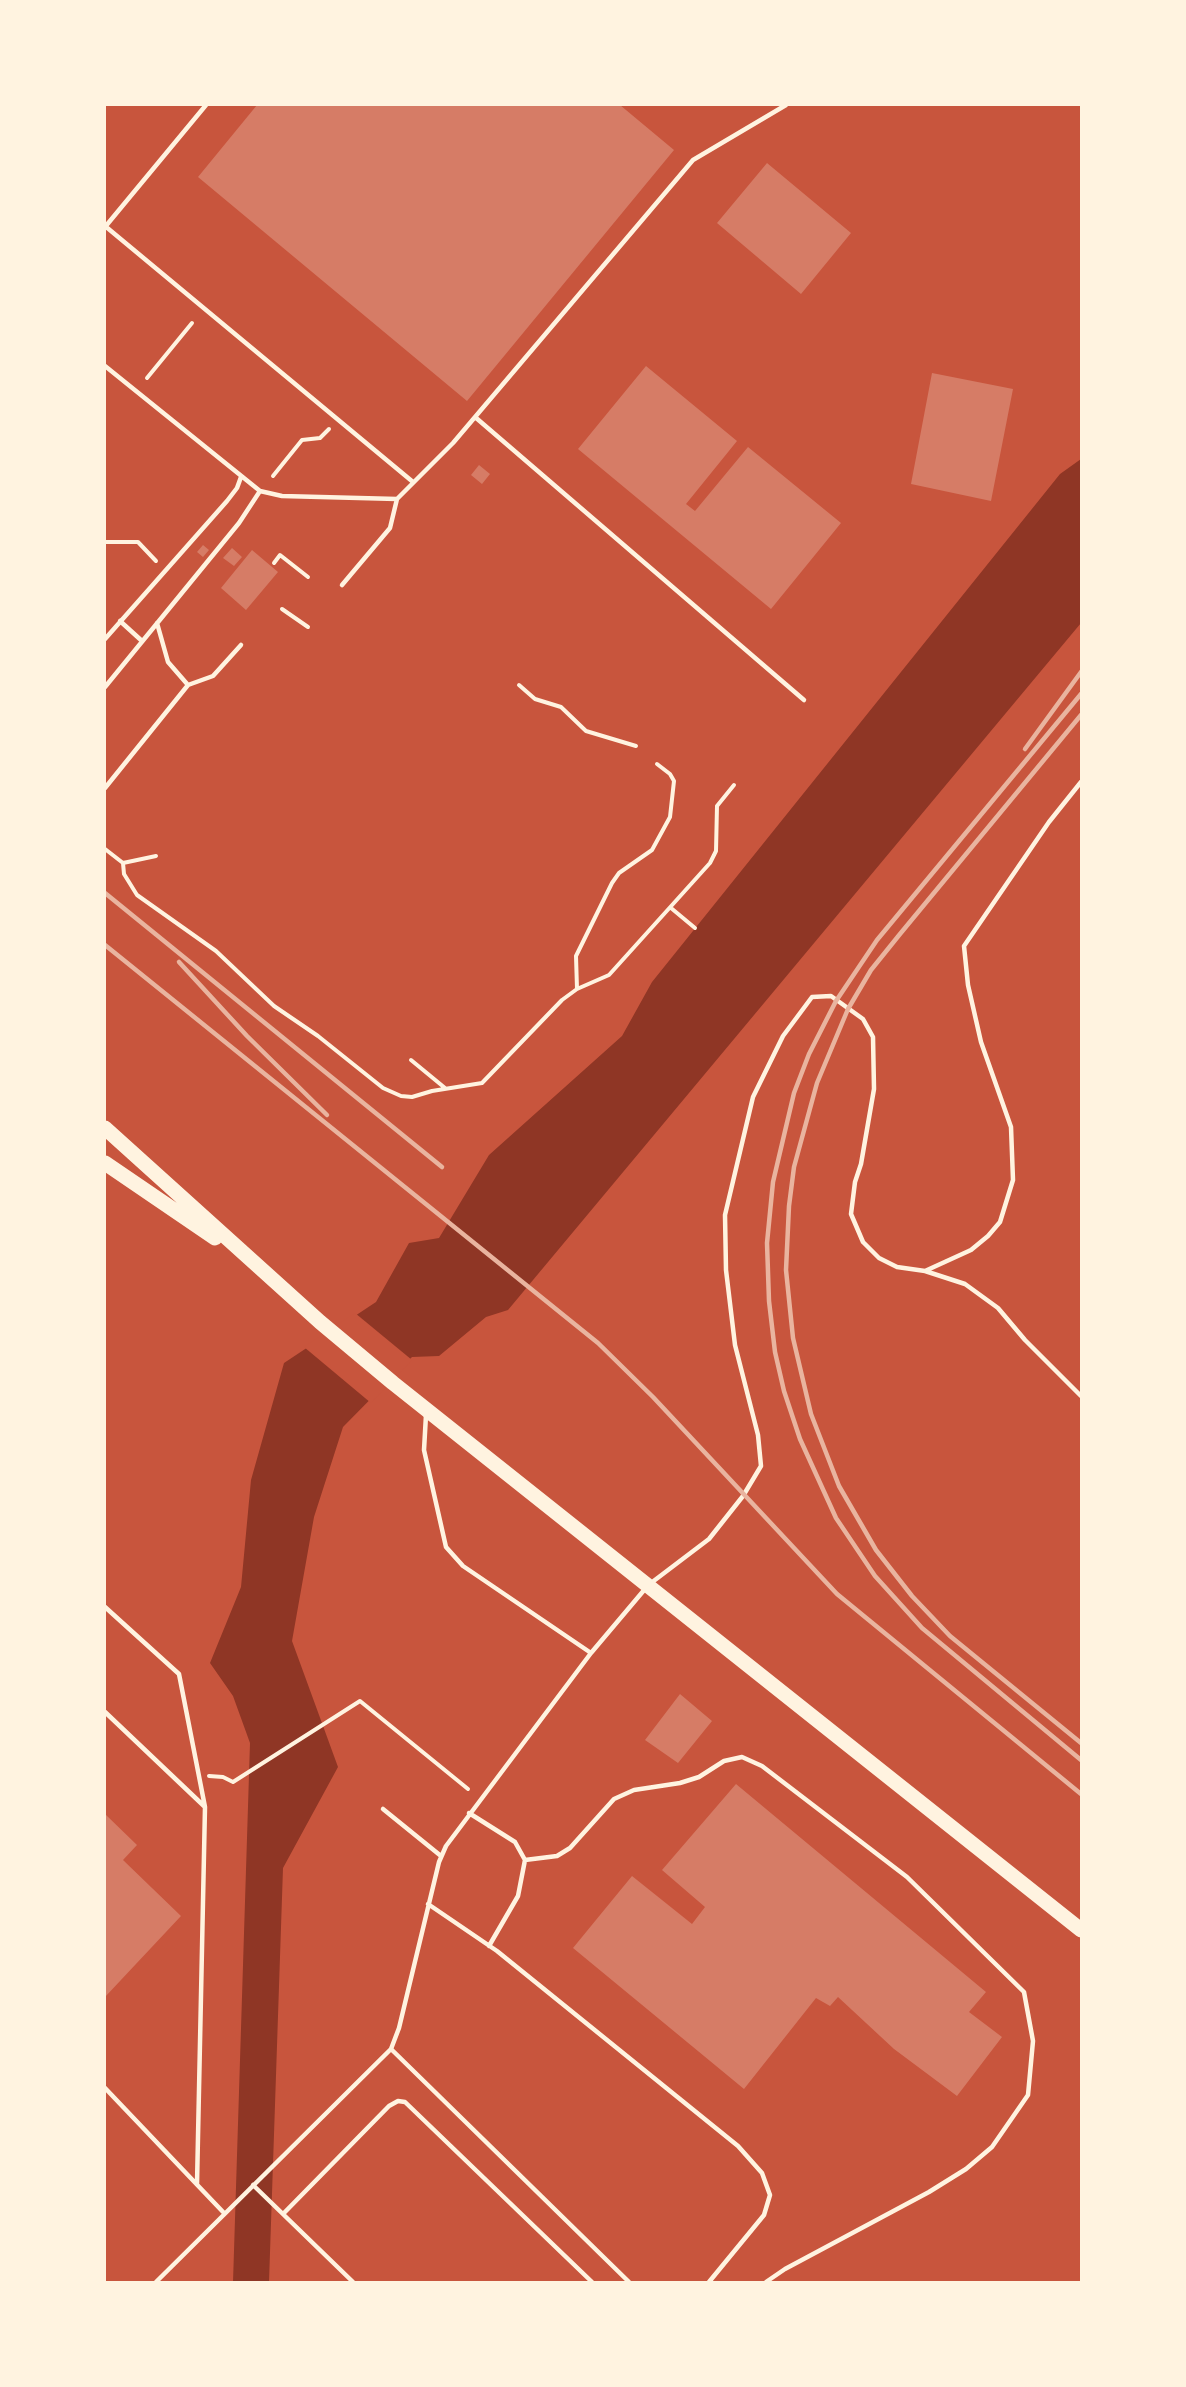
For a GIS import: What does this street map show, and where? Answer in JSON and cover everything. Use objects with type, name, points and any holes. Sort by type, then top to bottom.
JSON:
[{"type":"main road","points":[[105,1128],[320,1322],[393,1383],[649,1584],[1081,1930]]},
{"type":"main road","points":[[105,1163],[262,1270]]},
{"type":"lane","points":[[206,105],[105,227],[413,482]]},
{"type":"lane","points":[[342,585],[390,528],[398,499],[475,417],[693,160],[786,105]]},
{"type":"lane","points":[[105,366],[260,491],[282,496],[398,499]]},
{"type":"lane","points":[[475,417],[804,700]]},
{"type":"lane","points":[[105,639],[227,501],[237,488],[241,477]]},
{"type":"lane","points":[[105,687],[239,523],[260,491]]},
{"type":"lane","points":[[120,621],[142,641]]},
{"type":"lane","points":[[157,623],[168,662],[188,685]]},
{"type":"lane","points":[[105,788],[188,685],[213,676],[241,645]]},
{"type":"lane","points":[[925,1271],[971,1250],[988,1236],[1000,1222],[1013,1180],[1011,1127],[981,1042],[968,985],[964,946],[1049,822],[1081,782]]},
{"type":"lane","points":[[156,2282],[391,2049],[399,2028],[441,1856],[469,1813],[591,1653],[649,1584],[708,1539],[743,1496],[761,1466],[758,1435],[735,1345],[726,1270],[726,1215],[753,1097],[783,1035],[812,997],[831,996],[863,1019],[873,1036],[874,1089],[861,1164],[855,1182],[851,1214],[863,1242],[879,1258],[897,1267],[925,1271],[965,1284],[999,1308],[1025,1341],[1081,1396]]},
{"type":"lane","points":[[426,1409],[424,1450],[446,1547],[463,1566],[591,1653]]},
{"type":"lane","points":[[105,1607],[179,1674],[205,1807],[197,2184]]},
{"type":"lane","points":[[105,1712],[205,1807]]},
{"type":"lane","points":[[525,1860],[557,1856],[570,1848],[614,1799],[634,1790],[680,1783],[699,1777],[724,1761],[742,1757],[762,1766],[907,1877],[1024,1992],[1033,2041],[1033,2070],[1028,2095],[992,2147],[966,2169],[930,2192],[785,2269],[766,2282]]},
{"type":"lane","points":[[383,1809],[441,1856]]},
{"type":"lane","points":[[469,1813],[515,1842],[525,1860],[518,1896],[489,1946]]},
{"type":"lane","points":[[428,1904],[489,1946],[738,2146],[762,2173],[770,2195],[764,2216],[710,2282]]},
{"type":"lane","points":[[391,2049],[629,2282]]},
{"type":"lane","points":[[105,2088],[225,2213]]},
{"type":"lane","points":[[283,2214],[389,2106],[398,2101],[405,2102],[592,2282]]},
{"type":"lane","points":[[253,2185],[353,2282]]},
{"type":"path","points":[[147,378],[192,323]]},
{"type":"path","points":[[273,476],[302,440],[320,438],[328,429]]},
{"type":"path","points":[[105,542],[138,542],[156,561]]},
{"type":"path","points":[[274,563],[280,555],[308,577]]},
{"type":"path","points":[[282,609],[308,627]]},
{"type":"path","points":[[519,685],[535,699],[561,707],[586,731],[636,746]]},
{"type":"path","points":[[577,989],[576,956],[612,883],[624,870],[652,850],[670,817],[674,782],[670,774],[657,764]]},
{"type":"path","points":[[105,849],[123,864],[124,874],[137,895],[216,951],[274,1006],[318,1036],[383,1088],[401,1096],[412,1097],[482,1083],[523,1043],[561,1000],[577,989],[609,975],[710,863],[716,851],[717,806],[734,785]]},
{"type":"path","points":[[123,864],[156,856]]},
{"type":"path","points":[[671,908],[695,928]]},
{"type":"path","points":[[411,1060],[446,1089]]},
{"type":"path","points":[[200,1776],[223,1777],[233,1782],[360,1701],[468,1789]]},
{"type":"shaded area","points":[[1081,459],[1081,623],[508,1310],[486,1317],[439,1356],[412,1357],[343,1427],[314,1517],[292,1641],[338,1767],[283,1868],[269,2282],[233,2282],[250,1743],[233,1696],[210,1663],[241,1587],[251,1480],[284,1363],[376,1302],[409,1243],[439,1238],[489,1155],[622,1036],[652,982],[1060,474]]},
{"type":"pier","points":[[355,1313],[412,1360],[371,1403],[304,1347]]},
{"type":"building","points":[[257,105],[620,105],[674,150],[467,401],[198,177]]},
{"type":"building","points":[[767,163],[851,233],[801,294],[717,223]]},
{"type":"building","points":[[646,366],[737,441],[686,504],[695,511],[748,447],[841,523],[771,609],[578,449]]},
{"type":"building","points":[[932,373],[1013,389],[991,501],[911,484]]},
{"type":"building","points":[[479,465],[490,474],[482,484],[471,475]]},
{"type":"building","points":[[203,545],[209,550],[203,557],[197,552]]},
{"type":"building","points":[[232,548],[242,557],[234,566],[223,558]]},
{"type":"building","points":[[252,550],[278,572],[246,610],[221,588]]},
{"type":"building","points":[[680,1694],[712,1721],[678,1763],[645,1740]]},
{"type":"building","points":[[736,1784],[986,1992],[969,2012],[1002,2037],[957,2096],[894,2049],[838,1997],[830,2006],[816,1998],[744,2089],[573,1948],[632,1876],[692,1924],[705,1907],[662,1870]]},
{"type":"building","points":[[105,1814],[137,1845],[123,1860],[181,1916],[105,1997]]},
{"type":"railway","points":[[1025,749],[1081,672]]},
{"type":"railway","points":[[1081,694],[877,940],[836,1001],[809,1054],[794,1093],[773,1182],[767,1243],[769,1301],[775,1352],[784,1391],[800,1439],[836,1518],[875,1576],[922,1628],[1081,1760]]},
{"type":"railway","points":[[1081,715],[871,970],[848,1009],[817,1083],[794,1167],[789,1206],[786,1270],[793,1338],[811,1414],[839,1486],[876,1550],[912,1596],[950,1636],[1081,1743]]},
{"type":"railway","points":[[105,893],[442,1167]]},
{"type":"railway","points":[[105,945],[598,1343],[653,1397],[837,1594],[1081,1794]]},
{"type":"railway","points":[[179,962],[247,1036],[327,1115]]}]
